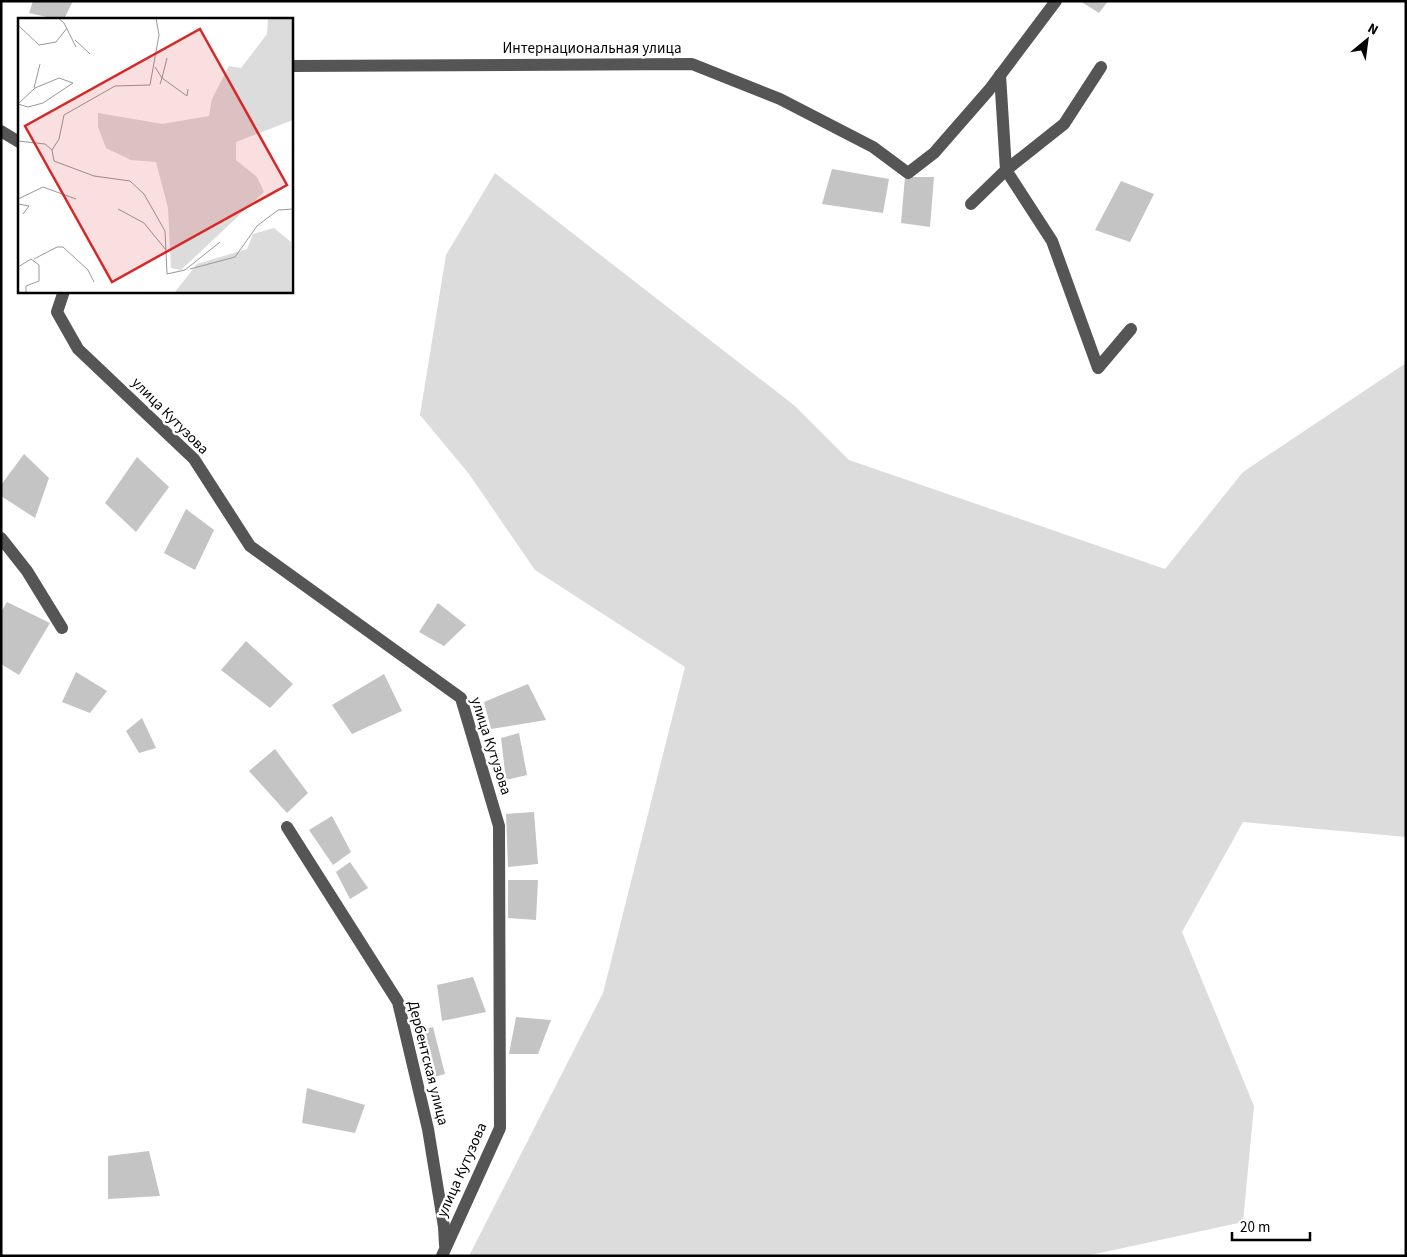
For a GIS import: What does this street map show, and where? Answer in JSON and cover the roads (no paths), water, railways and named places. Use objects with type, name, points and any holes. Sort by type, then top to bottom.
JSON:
[{"type":"street","name":"Интернациональная улица","points":[[292,66],[692,64],[780,98],[873,147],[908,173],[934,153],[1000,75],[1056,1]]},
{"type":"street","points":[[971,204],[1006,170],[1064,124],[1101,67]]},
{"type":"street","points":[[1000,75],[1006,170],[1052,241],[1098,368],[1131,329]]},
{"type":"street","points":[[1,131],[18,141]]},
{"type":"street","name":"улица Кутузова","points":[[64,292],[57,312],[78,349],[194,459],[250,546],[461,698],[499,826],[500,1128],[444,1252]]},
{"type":"street","points":[[1,538],[26,571],[62,628]]},
{"type":"street","name":"Дербентская улица","points":[[287,827],[398,1002],[428,1129],[444,1227],[444,1252]]}]
